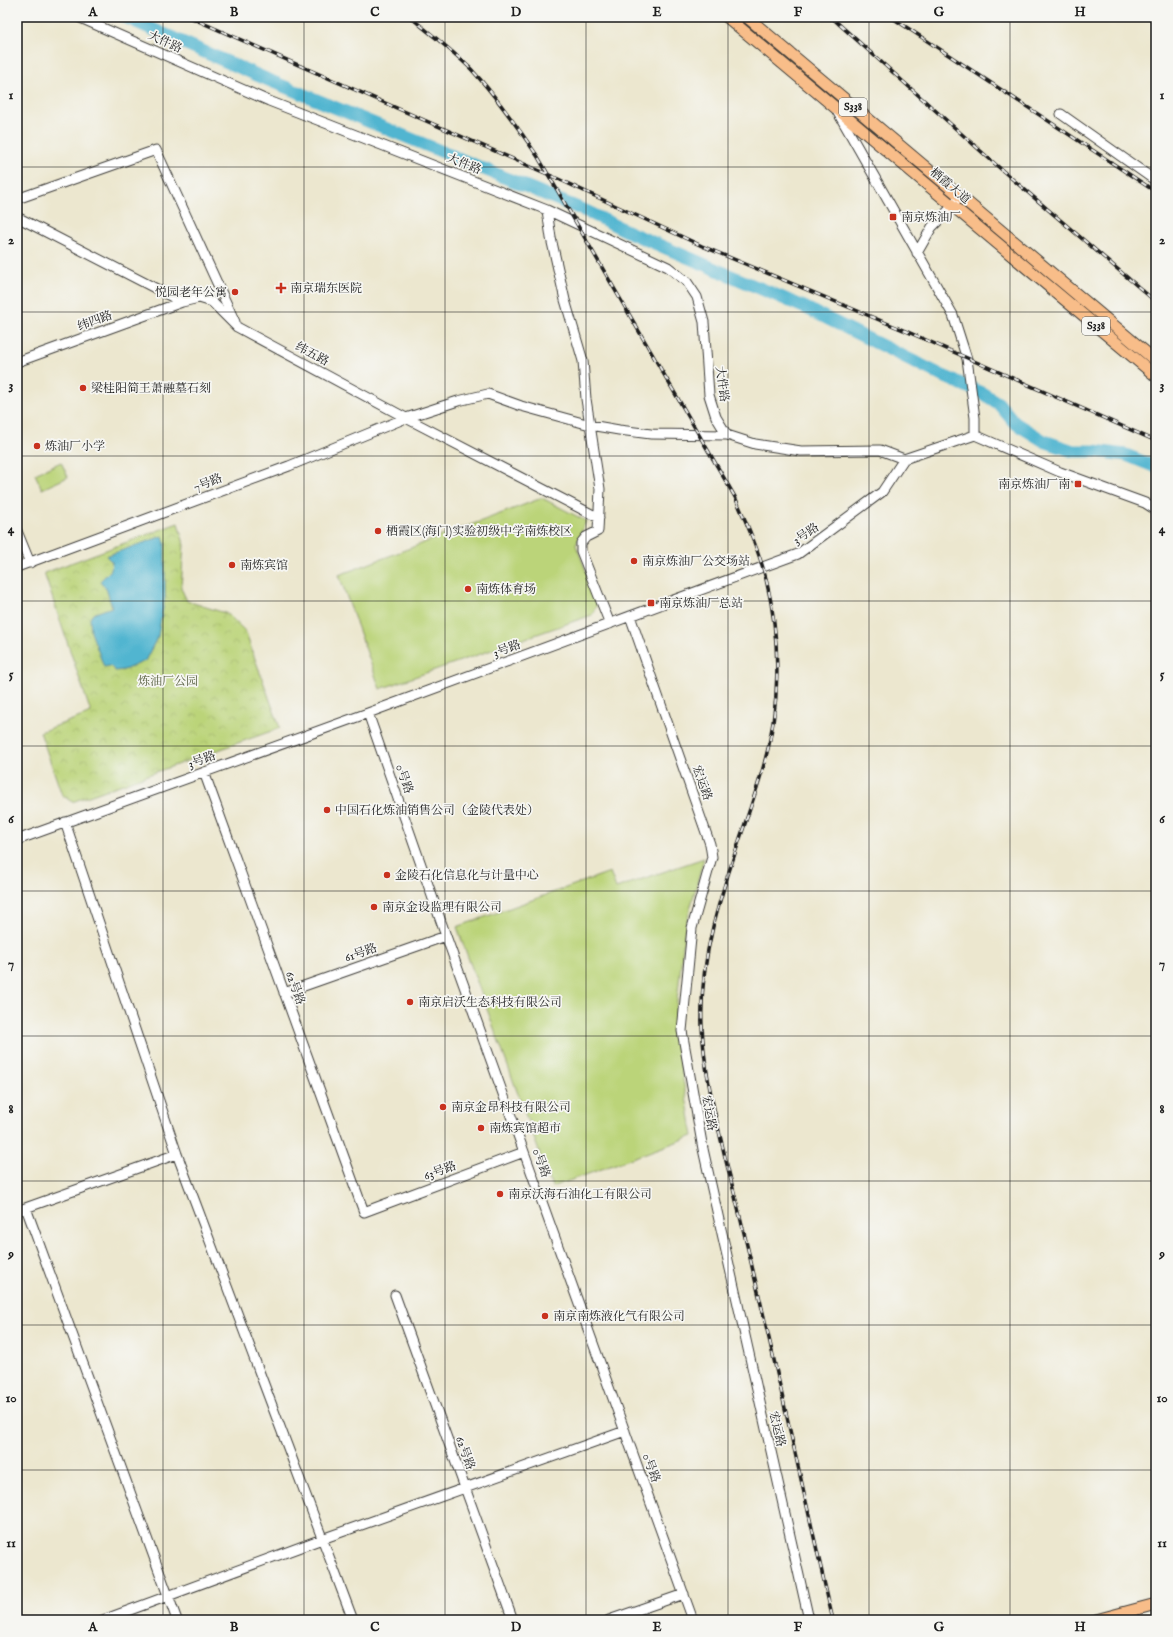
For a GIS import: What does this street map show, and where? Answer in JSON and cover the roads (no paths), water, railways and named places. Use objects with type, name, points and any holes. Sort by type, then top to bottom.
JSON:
[{"type":"main road","name":"栖霞大道","points":[[727,17],[1156,376]]},
{"type":"main road","name":"栖霞大道","points":[[747,17],[1156,361]]},
{"type":"main road","points":[[1096,1620],[1156,1604]]},
{"type":"street","name":"大件路","points":[[78,17],[269,101],[547,210],[668,267],[687,282],[698,298],[704,322],[709,395],[716,416],[727,436]]},
{"type":"street","points":[[834,105],[917,254],[953,315],[968,359],[973,396],[975,435]]},
{"type":"street","points":[[1061,114],[1156,181]]},
{"type":"street","points":[[17,199],[156,150],[237,327]]},
{"type":"street","points":[[917,254],[932,227],[953,206],[960,195]]},
{"type":"street","points":[[547,210],[551,238],[565,300],[583,361],[590,425],[600,489],[598,531],[586,537],[581,543],[581,551],[610,624]]},
{"type":"street","points":[[17,217],[182,302]]},
{"type":"street","name":"纬五路","points":[[182,302],[199,298],[212,302],[237,327],[406,418],[599,518]]},
{"type":"street","name":"纬四路","points":[[17,362],[182,302]]},
{"type":"street","name":"7号路","points":[[17,567],[288,466],[406,418],[458,401],[488,394],[521,406],[590,425],[651,434],[727,436],[755,444],[801,451],[880,450],[904,459]]},
{"type":"street","points":[[904,459],[975,435],[1006,450],[1145,503],[1156,510]]},
{"type":"street","name":"3号路","points":[[17,840],[368,713],[798,554],[882,492],[904,459]]},
{"type":"street","points":[[17,531],[30,562]]},
{"type":"street","name":"宏运路","points":[[630,616],[710,844],[712,857],[692,928],[682,1031],[704,1157],[809,1620]]},
{"type":"street","name":"0号路","points":[[368,713],[446,936],[694,1620]]},
{"type":"street","name":"62号路","points":[[204,772],[364,1212]]},
{"type":"street","points":[[65,822],[177,1154],[353,1620]]},
{"type":"street","name":"61号路","points":[[284,993],[446,936]]},
{"type":"street","name":"63号路","points":[[364,1212],[524,1152]]},
{"type":"street","points":[[177,1154],[21,1210],[177,1620]]},
{"type":"street","name":"62号路","points":[[395,1294],[513,1620]]},
{"type":"street","points":[[103,1620],[322,1539],[625,1431]]},
{"type":"street","points":[[609,1620],[684,1594]]},
{"type":"water","points":[[163,536],[165,543],[165,597],[158,636],[145,661],[124,670],[115,671],[110,666],[104,667],[91,632],[90,618],[93,614],[112,607],[106,588],[100,581],[111,570],[112,562],[106,556]]},
{"type":"waterway","points":[[125,17],[266,79],[588,212],[631,233],[806,308],[943,376],[982,393],[998,403],[1015,423],[1044,441],[1073,451],[1094,451],[1126,455],[1156,467]]},
{"type":"railway","points":[[189,17],[554,177],[702,246],[908,332],[1156,441]]},
{"type":"railway","points":[[410,17],[471,69],[506,112],[538,157],[735,497],[756,548],[766,579],[771,602],[776,650],[777,674],[773,721],[763,768],[722,895],[706,959],[702,992],[703,1043],[714,1109],[744,1231],[833,1620]]},
{"type":"railway","points":[[831,17],[1003,171],[1156,302]]},
{"type":"railway","points":[[891,17],[1156,192]]},
{"type":"place","name":"南京炼油厂","points":[[893,217]]},
{"type":"place","name":"南京瑞东医院","points":[[281,288]]},
{"type":"place","name":"悦园老年公寓","points":[[235,292]]},
{"type":"place","name":"梁桂阳简王萧融墓石刻","points":[[83,388]]},
{"type":"place","name":"炼油厂小学","points":[[37,446]]},
{"type":"place","name":"南京炼油厂南","points":[[1078,484]]},
{"type":"place","name":"栖霞区(海门)实验初级中学南炼校区","points":[[378,531]]},
{"type":"place","name":"南京炼油厂公交场站","points":[[634,561]]},
{"type":"place","name":"南炼宾馆","points":[[232,565]]},
{"type":"place","name":"南炼体育场","points":[[468,589]]},
{"type":"place","name":"南京炼油厂总站","points":[[651,603]]},
{"type":"place","name":"中国石化炼油销售公司（金陵代表处）","points":[[327,810]]},
{"type":"place","name":"金陵石化信息化与计量中心","points":[[387,875]]},
{"type":"place","name":"南京金设监理有限公司","points":[[374,907]]},
{"type":"place","name":"南京启沃生态科技有限公司","points":[[410,1002]]},
{"type":"place","name":"南京金昂科技有限公司","points":[[443,1107]]},
{"type":"place","name":"南炼宾馆超市","points":[[481,1128]]},
{"type":"place","name":"南京沃海石油化工有限公司","points":[[500,1194]]},
{"type":"place","name":"南京南炼液化气有限公司","points":[[545,1316]]},
{"type":"park label","name":"炼油厂公园","points":[[168,681]]}]
